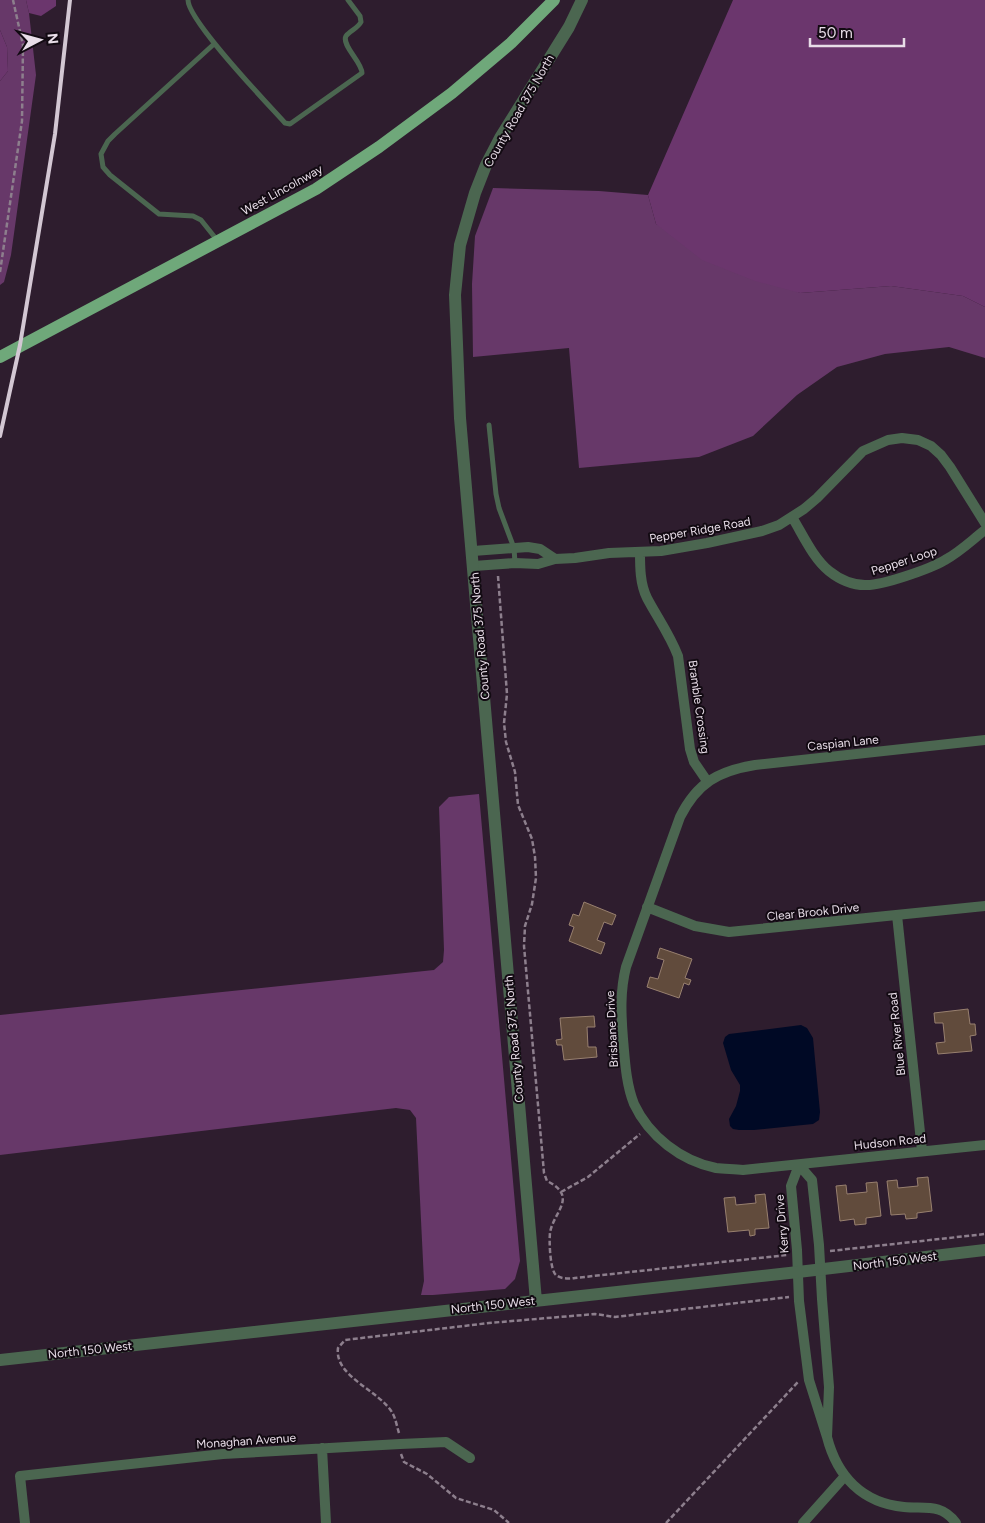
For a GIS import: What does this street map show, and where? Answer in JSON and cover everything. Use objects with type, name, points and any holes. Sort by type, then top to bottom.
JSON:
[{"type":"main road","name":"West Lincolnway","points":[[0,357],[316,189],[379,147],[452,93],[511,43],[552,2]]},
{"type":"street","name":"County Road 375 North","points":[[536,1300],[461,427],[456,295],[460,245],[475,193],[486,165],[500,138],[569,27],[582,0]]},
{"type":"street","name":"Pepper Ridge Road","points":[[474,566],[515,563],[538,564],[555,559],[681,548],[747,536],[792,517],[817,498],[863,451],[888,440],[902,438],[918,440],[931,446],[941,455],[985,523]]},
{"type":"street","name":"Pepper Loop","points":[[792,517],[821,563],[830,572],[852,583],[865,586],[878,584],[934,566],[955,554],[985,530]]},
{"type":"street","name":"Pepper Ridge Road","points":[[473,551],[514,548],[540,549],[555,559]]},
{"type":"street","name":"Bramble Crossing","points":[[640,552],[640,570],[647,596],[673,642],[678,656],[690,749],[694,762],[707,781]]},
{"type":"street","name":"Caspian Lane","points":[[707,781],[729,770],[755,765],[985,740]]},
{"type":"street","name":"Brisbane Drive","points":[[707,781],[691,798],[680,817],[626,967],[622,984],[621,1004],[628,1082],[634,1103],[644,1121],[678,1153],[716,1168],[743,1170],[799,1165]]},
{"type":"street","name":"Clear Brook Drive","points":[[647,907],[695,926],[729,932],[985,906]]},
{"type":"street","name":"Blue River Road","points":[[897,916],[922,1151]]},
{"type":"street","name":"Hudson Road","points":[[799,1165],[985,1145]]},
{"type":"street","points":[[799,1165],[812,1180],[821,1270],[829,1387],[827,1437]]},
{"type":"street","name":"Kerry Drive","points":[[799,1165],[791,1186],[793,1273],[799,1301],[809,1380],[835,1460],[845,1476],[862,1492],[880,1502],[905,1507],[934,1508],[950,1516],[956,1523]]},
{"type":"street","name":"North 150 West","points":[[0,1360],[821,1270],[985,1250]]},
{"type":"street","name":"Monaghan Avenue","points":[[25,1523],[20,1476],[222,1454],[446,1442],[470,1458]]},
{"type":"street","points":[[322,1448],[326,1523]]},
{"type":"street","points":[[803,1523],[845,1476]]},
{"type":"lane","points":[[188,0],[190,9],[214,44],[285,123],[290,124],[362,73],[362,68],[345,40],[346,36],[362,22],[360,16],[348,0]]},
{"type":"lane","points":[[214,44],[115,134],[104,148],[101,160],[110,175],[153,210],[165,215],[198,218],[205,224],[217,241]]},
{"type":"lane","points":[[489,425],[496,494],[499,508],[514,548],[515,563]]},
{"type":"path","points":[[0,272],[22,121],[23,45],[13,0]]},
{"type":"path","points":[[561,1192],[588,1177],[649,1127]]},
{"type":"path","points":[[509,1523],[490,1508],[465,1503],[456,1498],[427,1474],[402,1461],[394,1415],[377,1396],[351,1376],[340,1364],[338,1348],[345,1340],[489,1323],[595,1314],[615,1317],[791,1298],[793,1273]]},
{"type":"path","points":[[666,1523],[801,1379]]},
{"type":"shaded area","points":[[0,0],[26,0],[36,75],[11,255],[4,282],[0,285],[0,81],[8,71],[7,47],[0,30]]},
{"type":"shaded area","points":[[26,0],[56,0],[56,6],[41,16],[29,13]]},
{"type":"shaded area","points":[[733,0],[985,0],[985,307],[963,296],[891,286],[800,293],[755,281],[702,260],[656,224],[648,195]]},
{"type":"shaded area","points":[[0,30],[7,47],[8,71],[0,81]]},
{"type":"shaded area","points":[[493,188],[599,191],[648,195],[656,224],[800,293],[891,286],[963,296],[985,307],[985,358],[949,347],[885,354],[837,367],[797,395],[753,436],[699,457],[579,468],[569,348],[473,357],[472,284],[475,236]]},
{"type":"shaded area","points":[[479,794],[520,1261],[515,1279],[505,1289],[421,1295],[424,1281],[416,1118],[410,1110],[396,1108],[0,1155],[0,1015],[434,970],[443,962],[444,950],[439,807],[449,797]]},
{"type":"water","points":[[801,1025],[807,1028],[813,1038],[820,1112],[819,1120],[813,1124],[754,1130],[733,1129],[730,1126],[729,1119],[736,1106],[740,1085],[731,1070],[723,1043],[725,1037],[729,1034]]},
{"type":"building","points":[[584,902],[616,915],[612,925],[604,922],[597,940],[605,943],[601,954],[569,941],[574,927],[569,925],[573,914],[579,916]]},
{"type":"building","points":[[660,948],[692,959],[685,978],[691,980],[689,985],[684,983],[679,998],[647,987],[650,977],[658,979],[664,960],[657,958]]},
{"type":"building","points":[[968,1009],[970,1024],[975,1024],[976,1035],[970,1036],[972,1051],[938,1054],[936,1043],[945,1042],[943,1023],[935,1023],[934,1013]]},
{"type":"building","points":[[594,1016],[595,1027],[587,1027],[588,1047],[596,1047],[597,1057],[564,1060],[562,1045],[557,1045],[556,1040],[562,1039],[560,1018]]},
{"type":"building","points":[[928,1177],[932,1211],[917,1213],[917,1218],[906,1219],[905,1214],[891,1215],[887,1181],[897,1180],[898,1188],[918,1186],[917,1178]]},
{"type":"building","points":[[877,1182],[881,1216],[866,1218],[866,1224],[855,1225],[854,1219],[840,1221],[836,1186],[846,1185],[847,1194],[867,1192],[866,1183]]},
{"type":"building","points":[[765,1194],[769,1228],[755,1229],[755,1235],[750,1236],[749,1230],[728,1232],[724,1198],[735,1197],[736,1205],[756,1203],[755,1195]]},
{"type":"railway","points":[[0,436],[20,345],[55,134],[70,0]]}]
